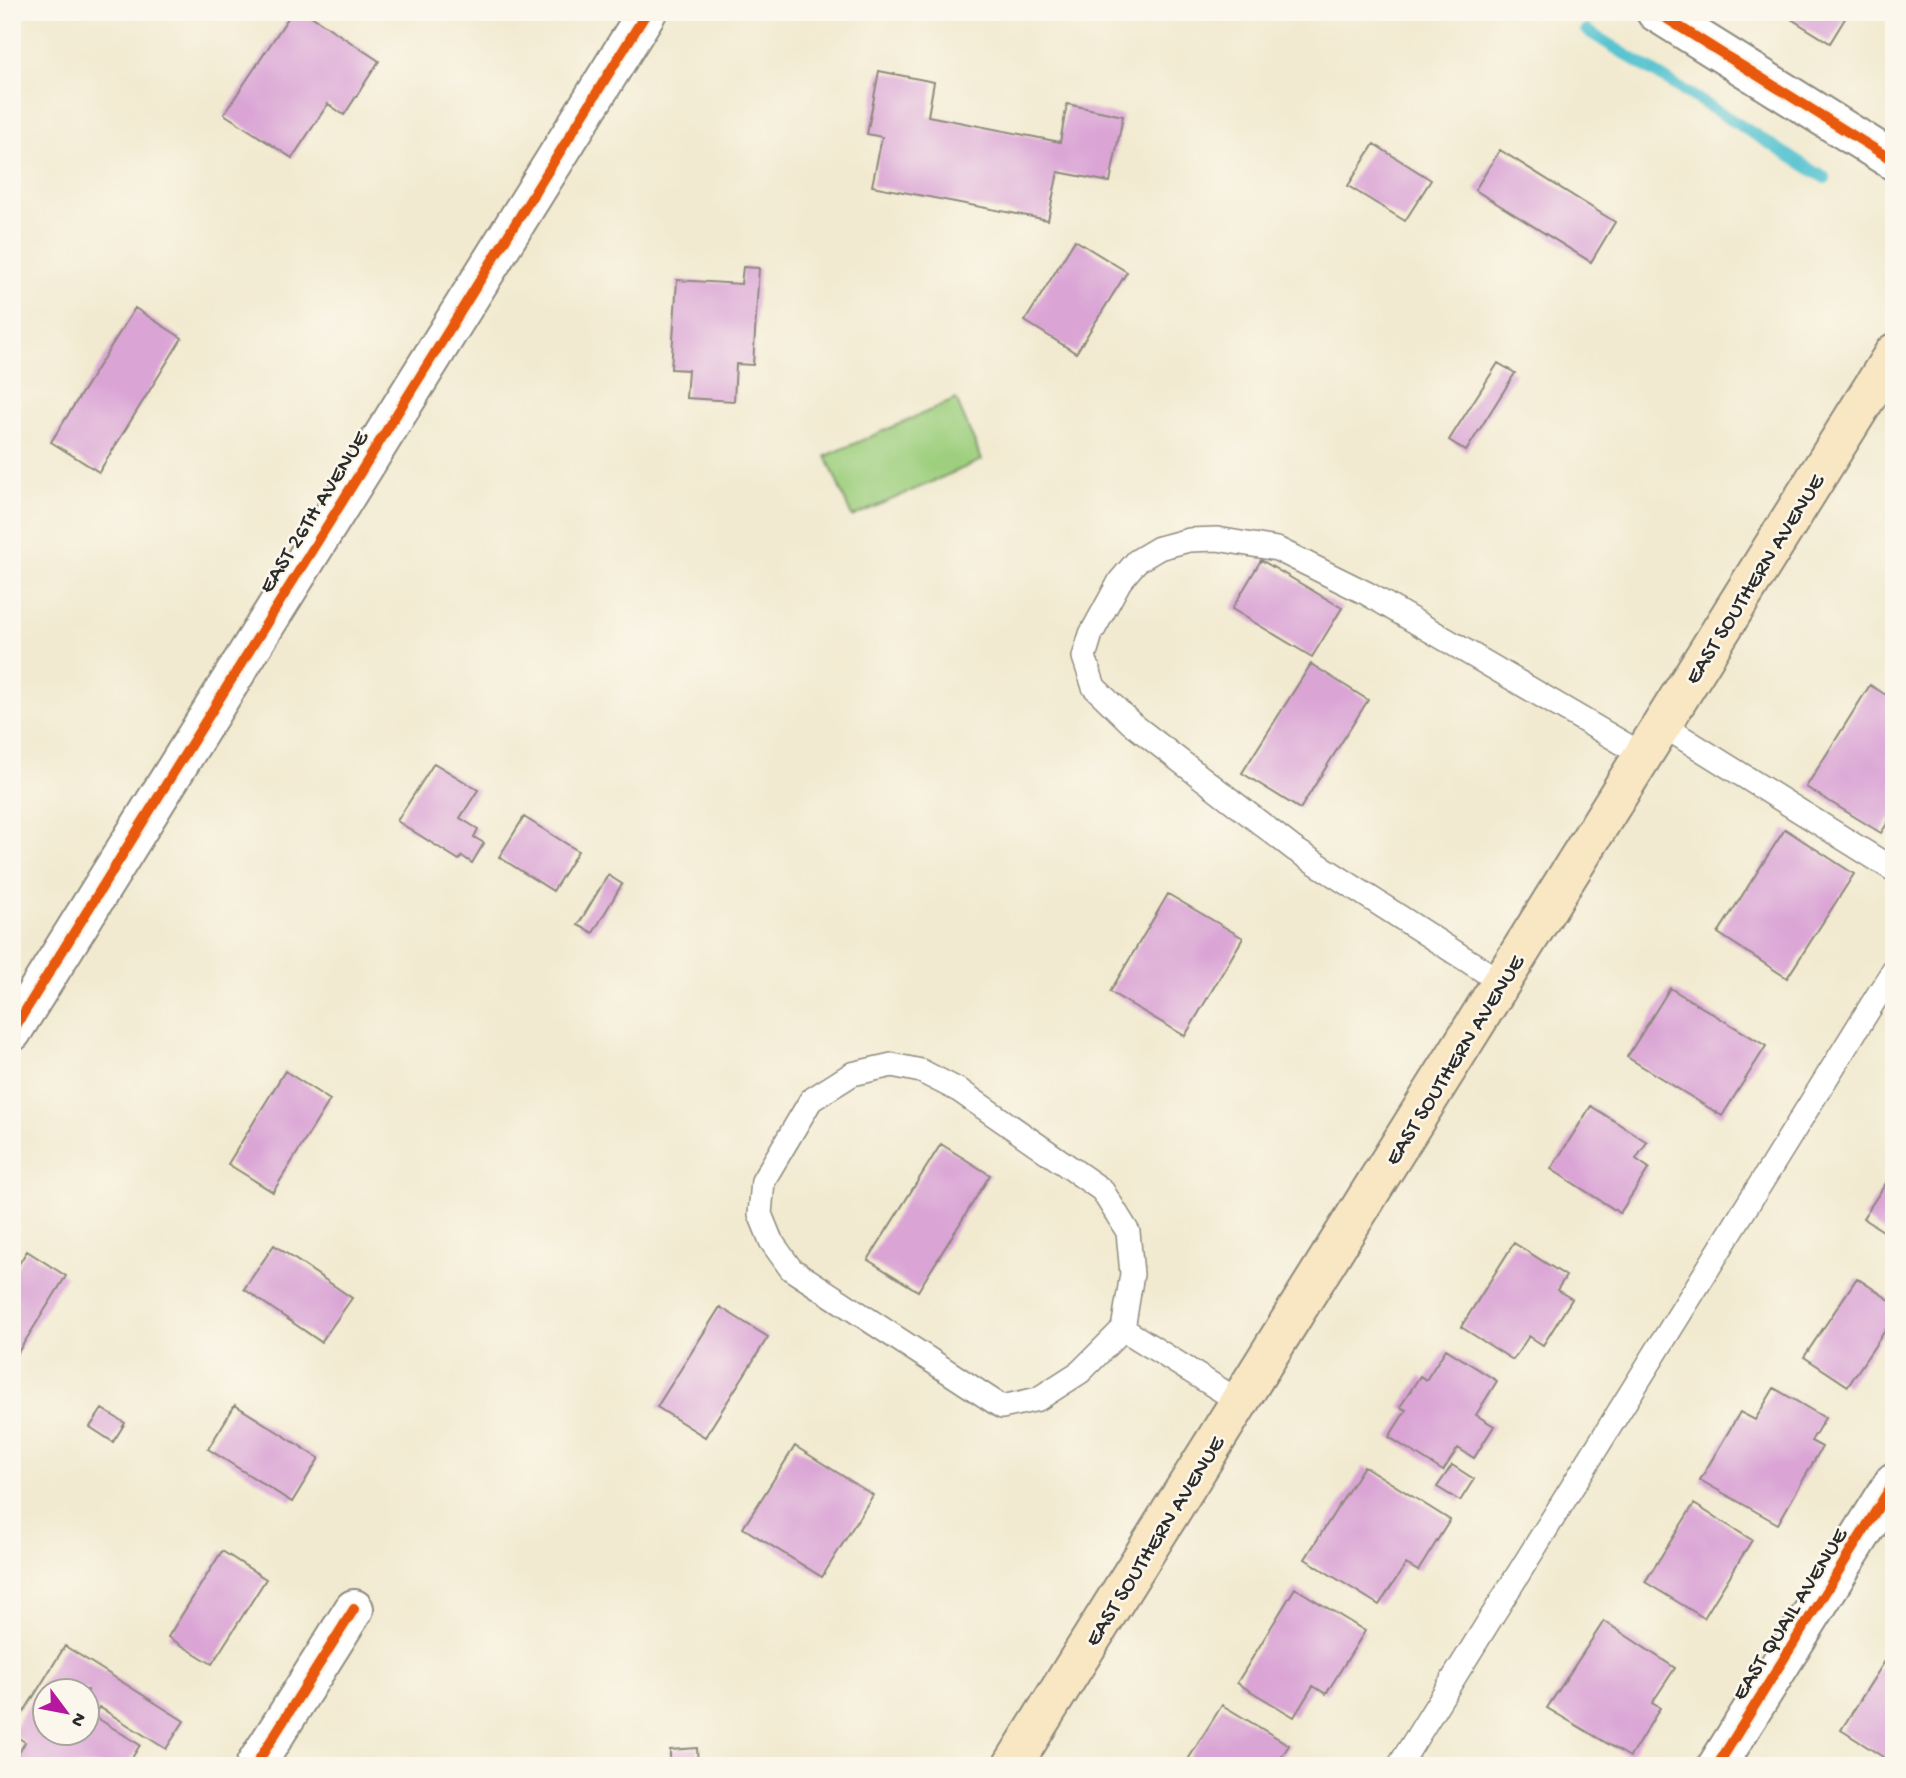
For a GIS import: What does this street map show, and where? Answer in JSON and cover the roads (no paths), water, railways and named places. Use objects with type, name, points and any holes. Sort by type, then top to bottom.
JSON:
[{"type":"main road","name":"EAST SOUTHERN AVENUE","points":[[1012,1766],[1894,353]]},
{"type":"street","name":"EAST 26TH AVENUE","points":[[12,1032],[647,12]]},
{"type":"street","points":[[1656,12],[1894,161]]},
{"type":"street","name":"EAST QUAIL AVENUE","points":[[1717,1766],[1894,1482]]},
{"type":"street","points":[[255,1766],[354,1609]]},
{"type":"lane","points":[[1501,982],[1294,849],[1130,723],[1094,687],[1084,657],[1091,634],[1119,581],[1137,561],[1159,548],[1189,540],[1217,539],[1277,549],[1304,560],[1652,740],[1894,870]]},
{"type":"lane","points":[[1399,1766],[1894,969]]},
{"type":"lane","points":[[892,1065],[921,1071],[960,1091],[1102,1190],[1128,1232],[1132,1274],[1123,1329],[1080,1372],[1049,1392],[1038,1399],[1002,1407],[791,1269],[771,1241],[760,1214],[763,1181],[811,1100],[852,1074],[892,1065]]},
{"type":"lane","points":[[1123,1329],[1240,1402]]},
{"type":"waterway","points":[[1586,30],[1825,178]]}]
